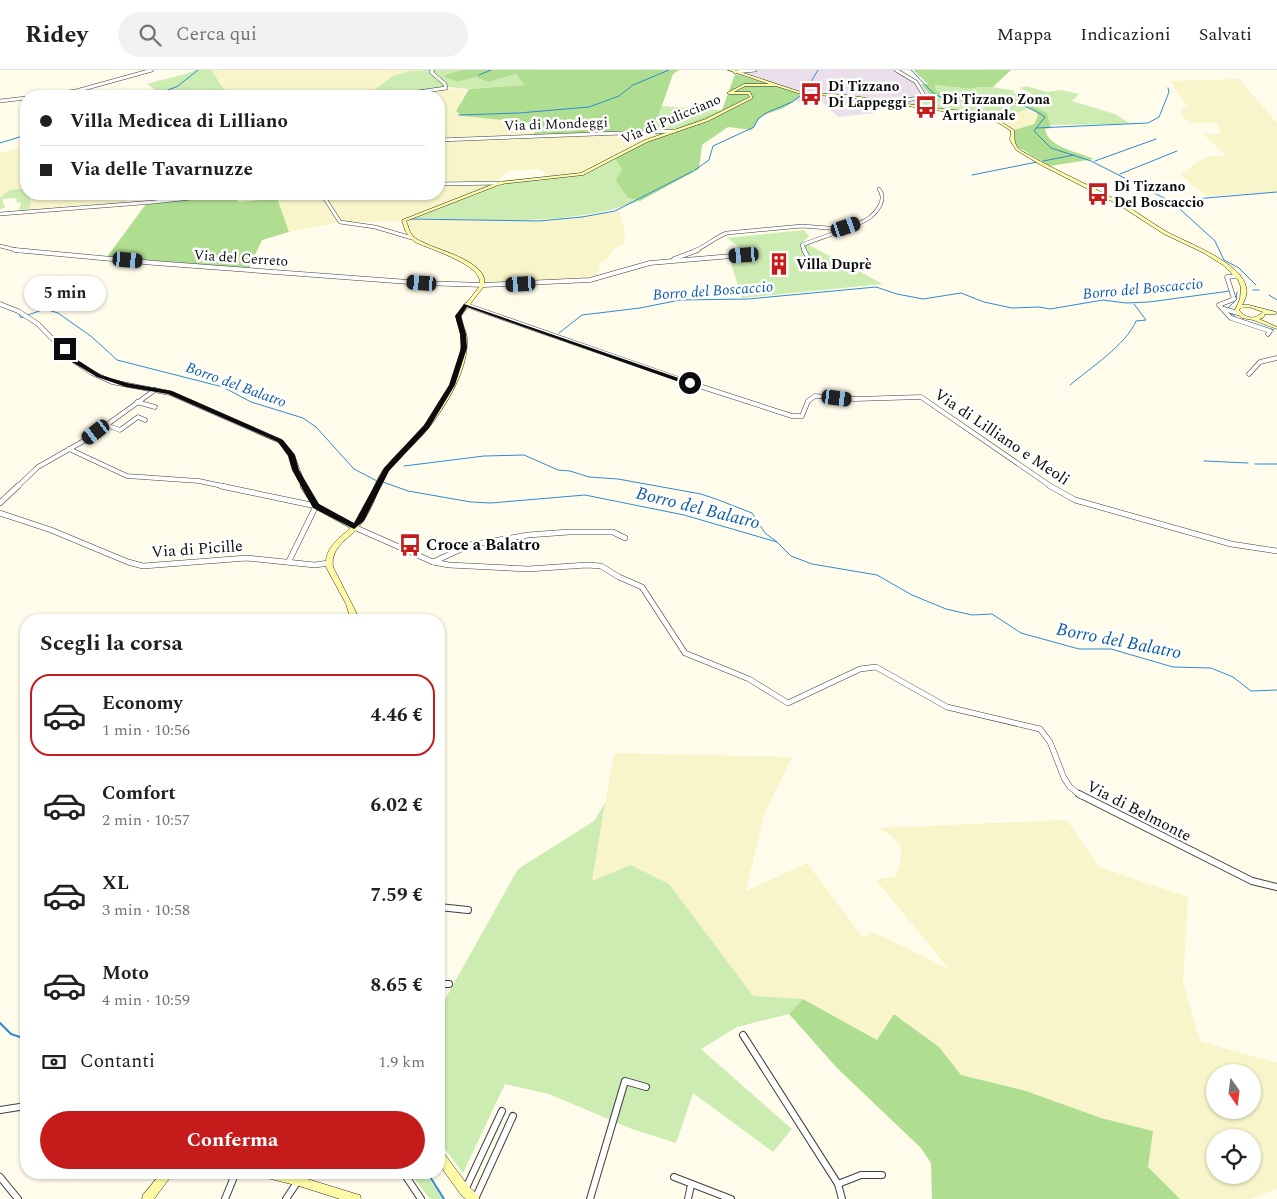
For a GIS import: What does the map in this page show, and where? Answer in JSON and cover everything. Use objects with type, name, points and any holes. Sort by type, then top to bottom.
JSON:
[{"type":"street","points":[[80,90],[152,70]]},
{"type":"street","points":[[433,70],[431,72],[445,84],[446,88],[435,90]]},
{"type":"street","points":[[730,70],[802,94],[840,95],[991,115],[1012,131],[1014,145],[1017,149],[1121,204],[1144,220],[1217,260],[1238,276],[1243,285],[1244,295],[1238,310]]},
{"type":"street","points":[[735,72],[755,70]]},
{"type":"street","points":[[896,70],[916,82],[924,97],[915,100],[900,100],[902,104]]},
{"type":"street","name":"Via di Pulicciano","points":[[412,238],[404,223],[405,219],[502,183],[580,174],[646,141],[707,120],[752,97],[748,94],[729,93],[741,86],[778,85]]},
{"type":"street","points":[[0,101],[20,99]]},
{"type":"street","name":"Via di Mondeggi","points":[[445,140],[675,131]]},
{"type":"street","points":[[445,184],[502,183]]},
{"type":"street","points":[[814,268],[802,245],[868,219],[883,201],[883,194],[879,189]]},
{"type":"street","points":[[0,214],[172,200]]},
{"type":"street","points":[[326,200],[340,222],[375,227],[412,238],[466,263],[481,278],[482,285],[458,316],[463,334],[464,348],[452,385],[427,427],[386,470],[360,521],[335,545],[330,566],[350,602],[353,614]]},
{"type":"street","points":[[672,260],[708,246],[718,236],[727,233],[802,226],[841,229]]},
{"type":"street","name":"Via del Cerreto","points":[[0,246],[24,252],[147,262],[422,283],[482,285],[590,280],[609,276],[640,265],[672,260]]},
{"type":"street","points":[[672,260],[755,254]]},
{"type":"street","points":[[1238,276],[1228,276],[1235,296],[1232,300],[1220,303],[1231,318],[1270,331],[1268,334]]},
{"type":"street","points":[[1244,295],[1247,302],[1277,329]]},
{"type":"street","points":[[0,304],[18,311],[38,324],[74,361],[92,373],[112,382],[170,392],[280,441],[292,455],[296,470],[316,506],[289,562]]},
{"type":"street","name":"Via di Lilliano e Meoli","points":[[466,305],[690,383],[792,416],[802,416],[808,402],[815,396],[855,399],[921,397],[1055,489],[1075,500],[1205,537],[1252,548],[1277,551]]},
{"type":"street","points":[[1224,309],[1255,308],[1276,313]]},
{"type":"street","points":[[1238,310],[1244,317],[1277,329]]},
{"type":"street","points":[[1252,319],[1258,318],[1266,312],[1276,313]]},
{"type":"street","points":[[1248,374],[1254,364],[1261,360],[1277,358]]},
{"type":"street","points":[[0,503],[38,467],[87,439],[155,390]]},
{"type":"street","points":[[138,402],[155,407]]},
{"type":"street","points":[[106,425],[120,430],[138,417],[145,420]]},
{"type":"street","name":"Via di Belmonte","points":[[69,449],[122,475],[199,481],[316,506],[354,527],[433,562],[457,566],[528,569],[594,564],[601,566],[619,577],[642,587],[686,653],[749,679],[788,703],[860,669],[876,667],[947,707],[1043,730],[1048,737],[1061,776],[1068,786],[1078,794],[1252,881],[1277,887]]},
{"type":"street","name":"Via di Picille","points":[[0,513],[51,530],[128,562],[143,566],[247,558],[330,566]]},
{"type":"street","points":[[433,562],[470,545],[528,535],[569,532],[613,532],[625,538]]},
{"type":"street","points":[[445,908],[468,910]]},
{"type":"street","points":[[743,1035],[838,1184],[842,1199]]},
{"type":"street","points":[[590,1199],[625,1081],[646,1087]]},
{"type":"street","points":[[0,1110],[20,1107]]},
{"type":"street","points":[[465,1191],[502,1110]]},
{"type":"street","points":[[445,1164],[465,1191],[475,1199],[513,1116]]},
{"type":"street","points":[[838,1184],[861,1175],[882,1175]]},
{"type":"street","points":[[0,1177],[3,1188],[18,1199]]},
{"type":"street","points":[[674,1177],[731,1199]]},
{"type":"street","points":[[147,1199],[163,1179]]},
{"type":"street","points":[[225,1199],[233,1179]]},
{"type":"street","points":[[286,1199],[300,1179]]},
{"type":"street","points":[[306,1179],[356,1199]]},
{"type":"street","points":[[408,1179],[421,1199]]},
{"type":"street","points":[[688,1199],[692,1185]]},
{"type":"shaded area","points":[[211,70],[430,70],[410,71],[393,76],[376,90],[225,90]]},
{"type":"shaded area","points":[[740,70],[902,70],[921,84],[930,95],[921,106],[860,96],[876,113],[838,117],[823,103],[805,104],[795,101],[802,94],[735,74]]},
{"type":"shaded area","points":[[1239,79],[1277,123],[1277,192],[1206,196],[1181,175],[1200,160],[1210,156],[1226,156],[1203,134],[1221,134],[1218,123],[1190,123],[1181,115],[1182,108],[1188,107],[1170,81]]},
{"type":"shaded area","points":[[446,88],[466,90],[457,111],[462,116],[542,124],[533,135],[674,130],[644,141],[580,173],[548,176],[539,169],[508,171],[497,181],[409,218],[545,221],[619,211],[625,231],[624,244],[613,250],[609,258],[600,263],[596,279],[485,284],[484,280],[463,260],[413,237],[405,221],[335,223],[289,232],[278,200],[445,200],[445,90],[430,90]]},
{"type":"shaded area","points":[[1027,109],[1037,113],[1038,116],[1034,124],[1014,130],[1004,122],[1006,118]]},
{"type":"shaded area","points":[[20,148],[20,189],[10,190],[0,198],[0,153]]},
{"type":"shaded area","points":[[30,200],[127,200],[122,207],[26,213],[31,204]]},
{"type":"shaded area","points":[[237,200],[258,200],[239,202]]},
{"type":"shaded area","points":[[614,753],[792,757],[764,814],[746,891],[807,863],[863,938],[873,932],[949,969],[876,880],[896,876],[900,864],[901,847],[892,836],[877,828],[1067,820],[1099,867],[1188,897],[1183,982],[1200,1041],[1277,1063],[1277,1189],[1250,1199],[1180,1199],[1148,1167],[1152,1131],[1101,1118],[1026,1091],[960,1075],[939,1047],[894,1013],[878,1040],[803,999],[754,998],[669,884],[592,881]]},
{"type":"green space","points":[[195,70],[211,70],[225,90],[156,90],[147,84]]},
{"type":"green space","points":[[461,70],[444,76],[458,82],[475,77],[489,82],[516,74],[526,85],[467,89],[448,87],[430,90],[374,90],[393,76],[410,71]]},
{"type":"green space","points":[[461,70],[679,70],[673,74],[653,131],[533,135],[541,124],[462,116],[456,111],[469,89],[525,85],[516,74],[489,82],[475,77],[458,82],[443,76]]},
{"type":"green space","points":[[913,70],[1011,70],[993,87],[971,89],[934,85],[937,91],[944,94],[1026,99],[1025,102],[1047,113],[1051,128],[1045,129],[1052,141],[1094,159],[1050,166],[1018,147],[1015,143],[1014,130],[1034,124],[1038,116],[1037,113],[1011,103],[943,98],[930,95],[921,84],[928,84]]},
{"type":"green space","points":[[735,74],[803,94],[786,107],[762,117],[752,130],[728,127],[702,145],[699,169],[640,201],[628,198],[616,181],[622,169],[613,156],[644,141],[722,110]]},
{"type":"green space","points":[[933,85],[971,89],[993,87],[1032,96],[1034,95],[1020,88],[1026,86],[1047,92],[1061,90],[1079,94],[1072,101],[1115,114],[1131,124],[1050,125],[1047,113],[1025,102],[1026,99],[944,94],[937,91]]},
{"type":"green space","points":[[930,95],[942,98],[1003,102],[1027,109],[1005,118],[1004,122],[984,113],[921,106]]},
{"type":"green space","points":[[662,106],[722,110],[674,131],[653,131]]},
{"type":"green space","points":[[613,156],[622,169],[628,198],[640,201],[612,210],[554,219],[407,218],[497,181],[580,173]]},
{"type":"green space","points":[[20,189],[20,200],[30,200],[31,204],[26,213],[19,212],[21,202],[17,203],[16,198],[2,199],[5,208],[0,209],[0,198],[10,190]]},
{"type":"green space","points":[[181,200],[238,200],[239,202],[278,200],[289,232],[262,240],[249,268],[107,257],[146,204]]},
{"type":"green space","points":[[804,230],[809,236],[803,242],[883,284],[742,298],[730,260],[738,246],[727,238]]},
{"type":"green space","points":[[605,803],[592,881],[631,865],[669,884],[753,996],[803,999],[789,1014],[737,1027],[701,1049],[792,1129],[773,1152],[693,1093],[676,1143],[632,1129],[549,1094],[505,1084],[463,1173],[445,1149],[445,999],[518,869],[594,821]]},
{"type":"green space","points":[[803,999],[877,1040],[894,1014],[939,1047],[961,1075],[1026,1091],[1101,1118],[1153,1131],[1148,1167],[1180,1199],[932,1199],[931,1163],[921,1148],[837,1068],[789,1014]]},
{"type":"green space","points":[[415,1179],[429,1179],[443,1199],[430,1199]]},
{"type":"waterway","points":[[168,90],[178,86],[198,70]]},
{"type":"waterway","points":[[479,75],[491,70]]},
{"type":"waterway","points":[[459,115],[519,113],[589,107],[619,96],[633,85],[669,70]]},
{"type":"waterway","points":[[695,170],[709,160],[713,146],[754,127],[758,119],[766,113],[792,102],[804,93],[818,70]]},
{"type":"waterway","points":[[911,70],[932,92],[940,97],[995,99],[1033,110],[1045,117],[1036,128]]},
{"type":"waterway","points":[[1036,128],[1148,123],[1159,117],[1169,92],[1168,88]]},
{"type":"waterway","points":[[1036,128],[1034,131],[1051,148],[1073,155]]},
{"type":"waterway","points":[[0,143],[20,137]]},
{"type":"waterway","points":[[1095,161],[1156,139]]},
{"type":"waterway","points":[[1120,174],[1177,151]]},
{"type":"waterway","points":[[1043,161],[1073,155]]},
{"type":"waterway","points":[[1073,155],[1091,161],[1172,202],[1215,241],[1224,260],[1239,268],[1256,285]]},
{"type":"waterway","points":[[972,175],[1037,162]]},
{"type":"waterway","points":[[410,219],[539,221],[582,217],[615,211],[693,171]]},
{"type":"waterway","points":[[1171,201],[1277,192]]},
{"type":"waterway","name":"Borro del Boscaccio","points":[[559,333],[582,315],[640,308],[680,300],[748,299],[876,287],[897,294],[923,299],[961,293],[984,302],[1012,308],[1039,307],[1050,309],[1103,300],[1126,303],[1149,302],[1230,291]]},
{"type":"waterway","name":"Borro del Boscaccio","points":[[1253,290],[1259,290]]},
{"type":"waterway","points":[[1228,308],[1236,300],[1237,292]]},
{"type":"waterway","points":[[1269,295],[1277,300]]},
{"type":"waterway","points":[[1070,385],[1116,347],[1131,330],[1136,321],[1146,320],[1134,304]]},
{"type":"waterway","name":"Borro del Balatro","points":[[28,315],[45,309],[58,313],[92,337],[117,360],[223,387],[251,402],[303,418],[316,427],[354,469],[377,481]]},
{"type":"waterway","points":[[1229,312],[1237,318],[1274,330]]},
{"type":"waterway","name":"Borro del Balatro","points":[[19,314],[21,318],[25,316]]},
{"type":"waterway","points":[[404,466],[484,456],[524,455],[558,470],[570,471],[589,477],[618,479],[701,494],[716,499],[752,513],[765,533],[777,542]]},
{"type":"waterway","points":[[1204,461],[1248,463]]},
{"type":"waterway","points":[[1255,464],[1277,464]]},
{"type":"waterway","name":"Borro del Balatro","points":[[383,482],[408,491],[471,502],[491,503],[585,495],[684,515],[777,542]]},
{"type":"waterway","name":"Borro del Balatro","points":[[777,542],[791,556],[812,564],[877,575],[912,595],[946,609],[972,615],[992,614],[1021,633],[1079,649],[1111,649],[1173,667],[1211,668],[1233,677],[1251,691],[1277,690]]},
{"type":"waterway","points":[[0,1023],[11,1034],[20,1037]]},
{"type":"waterway","points":[[431,1179],[444,1199]]},
{"type":"place","name":"Di Tizzano Di Lappeggi","points":[[811,94]]},
{"type":"place","name":"Di Tizzano Zona Artigianale","points":[[926,107]]},
{"type":"place","name":"Di Tizzano Del Boscaccio","points":[[1098,194]]},
{"type":"place","name":"Villa Duprè","points":[[779,264]]},
{"type":"place","name":"Croce a Balatro","points":[[410,545]]},
{"type":"route","points":[[65,349],[74,361],[92,373],[112,382],[170,392],[280,441],[292,455],[302,484],[316,506],[354,527],[359,523],[386,470],[427,427],[452,385],[464,348],[464,339],[458,316],[466,305],[690,383]]}]
